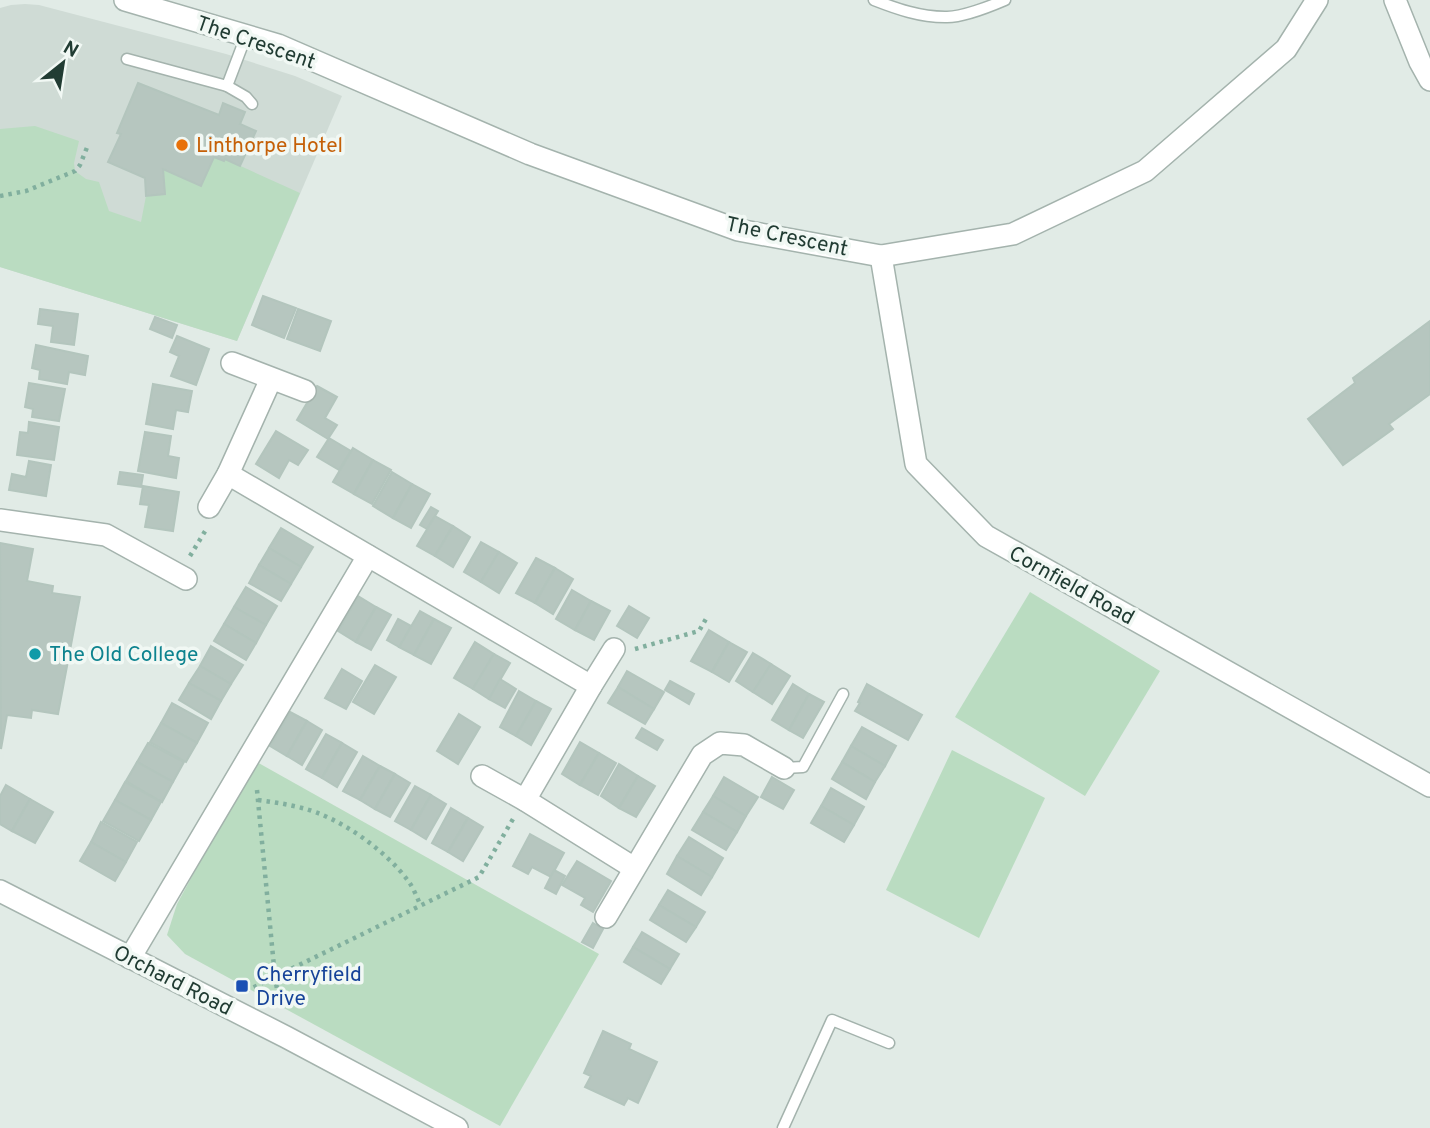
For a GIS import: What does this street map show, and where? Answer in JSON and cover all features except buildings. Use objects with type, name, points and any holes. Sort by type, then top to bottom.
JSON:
[{"type":"street","name":"The Crescent","points":[[125,0],[278,45],[530,154],[738,230],[881,256],[1013,234],[1145,171],[1286,49],[1317,0]]},
{"type":"street","points":[[1395,0],[1430,80]]},
{"type":"street","name":"Cornfield Road","points":[[881,256],[916,464],[986,536],[1430,786]]},
{"type":"street","points":[[232,363],[305,391]]},
{"type":"street","points":[[209,507],[228,474],[271,379]]},
{"type":"street","points":[[228,474],[591,686]]},
{"type":"street","points":[[0,520],[106,535],[182,577]]},
{"type":"street","points":[[130,958],[368,556]]},
{"type":"street","points":[[525,800],[614,649]]},
{"type":"street","points":[[606,917],[702,755],[720,743],[744,745],[784,768]]},
{"type":"street","points":[[482,776],[634,869]]},
{"type":"street","name":"Orchard Road","points":[[0,891],[457,1128]]},
{"type":"lane","points":[[874,0],[901,11],[947,18],[1005,0]]},
{"type":"lane","points":[[226,86],[246,36]]},
{"type":"lane","points":[[127,60],[226,86],[246,97],[251,104]]},
{"type":"lane","points":[[784,768],[803,767],[843,694]]},
{"type":"lane","points":[[783,1128],[832,1020],[889,1043]]},
{"type":"path","points":[[0,196],[26,191],[75,171],[88,145]]},
{"type":"path","points":[[182,577],[217,512],[209,507]]},
{"type":"path","points":[[614,649],[621,653],[699,631],[706,617]]},
{"type":"path","points":[[253,751],[275,977],[286,1037]]},
{"type":"path","points":[[258,800],[303,808],[331,818],[355,832],[384,855],[409,882],[421,906]]},
{"type":"path","points":[[220,1003],[479,877],[525,800]]},
{"type":"shaded area","points":[[39,5],[226,54],[295,76],[342,96],[237,341],[0,267],[0,8]]},
{"type":"green space","points":[[35,126],[79,141],[75,171],[86,179],[99,182],[109,211],[141,222],[146,196],[165,193],[163,169],[201,186],[214,157],[223,161],[225,159],[300,193],[237,341],[0,267],[0,129]]},
{"type":"green space","points":[[1030,592],[1160,671],[1085,796],[955,717]]},
{"type":"green space","points":[[952,750],[1045,798],[979,938],[886,890]]},
{"type":"green space","points":[[255,761],[599,954],[500,1126],[185,954],[167,935],[177,904]]},
{"type":"place","name":"Linthorpe Hotel","points":[[182,145]]},
{"type":"place","name":"The Old College","points":[[35,654]]},
{"type":"place","name":"Cherryfield Drive","points":[[242,986]]}]
